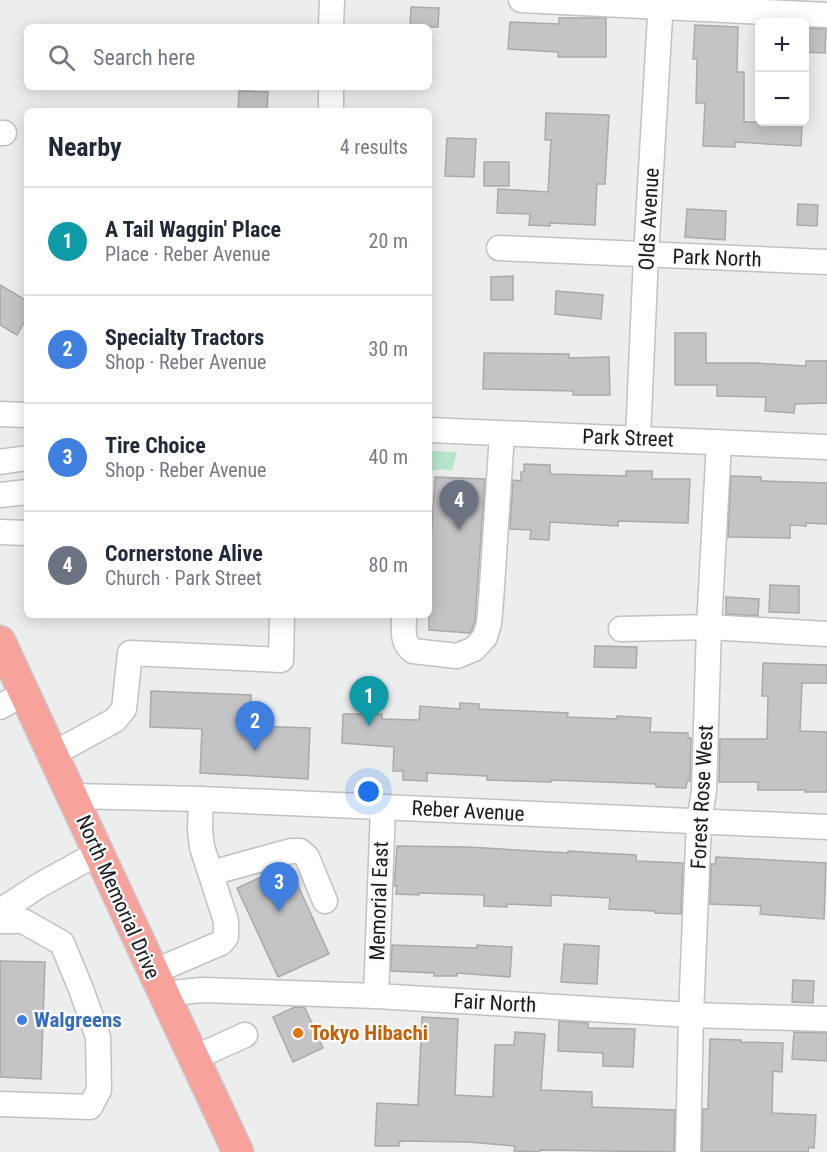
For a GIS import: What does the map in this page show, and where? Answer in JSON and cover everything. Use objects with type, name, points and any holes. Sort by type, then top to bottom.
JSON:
[{"type":"main road","name":"North Memorial Drive","points":[[0,641],[12,700],[53,754],[238,1152]]},
{"type":"street","points":[[331,24],[332,0]]},
{"type":"street","points":[[521,0],[661,4],[827,15]]},
{"type":"street","name":"Olds Avenue","points":[[638,438],[661,4]]},
{"type":"street","points":[[331,90],[331,108]]},
{"type":"street","name":"Park North","points":[[499,248],[827,262]]},
{"type":"street","points":[[0,414],[24,415]]},
{"type":"street","name":"Park Street","points":[[432,430],[827,447]]},
{"type":"street","points":[[404,618],[404,641],[406,647],[412,651],[457,656],[474,649],[485,637],[491,601],[502,434]]},
{"type":"street","name":"Forest Rose West","points":[[688,1152],[699,821],[704,791],[709,627],[719,442]]},
{"type":"street","points":[[0,462],[24,458]]},
{"type":"street","points":[[0,495],[24,492]]},
{"type":"street","points":[[0,532],[24,533]]},
{"type":"street","points":[[53,754],[115,720],[124,709],[130,653],[281,660],[282,618]]},
{"type":"street","points":[[621,629],[709,627],[827,634]]},
{"type":"street","name":"Reber Avenue","points":[[72,796],[201,799],[827,827]]},
{"type":"street","points":[[158,983],[221,943],[226,937],[226,921],[201,838],[201,799]]},
{"type":"street","name":"Memorial East","points":[[376,996],[383,807]]},
{"type":"street","points":[[211,873],[291,851],[300,851],[307,857],[325,901]]},
{"type":"street","points":[[0,911],[40,885],[98,853]]},
{"type":"street","points":[[0,921],[22,921],[62,943],[98,1037],[99,1090],[90,1107],[0,1104]]},
{"type":"street","name":"Fair North","points":[[158,983],[202,990],[376,996],[691,1015],[827,1019]]},
{"type":"street","points":[[194,1058],[245,1035]]},
{"type":"green space","points":[[432,451],[457,452],[452,471],[432,471]]},
{"type":"building","points":[[411,7],[439,8],[438,27],[432,27],[432,24],[410,24]]},
{"type":"building","points":[[559,18],[606,18],[606,57],[558,57],[558,52],[508,49],[510,22],[559,24]]},
{"type":"building","points":[[695,25],[738,27],[737,72],[744,72],[744,122],[755,122],[755,126],[802,126],[801,146],[735,142],[735,147],[703,146],[705,103],[696,103],[697,59],[693,59]]},
{"type":"building","points":[[809,28],[826,29],[825,53],[809,52]]},
{"type":"building","points":[[239,91],[268,92],[267,108],[238,108]]},
{"type":"building","points":[[546,113],[609,115],[605,184],[597,184],[595,225],[550,223],[550,226],[529,225],[530,214],[497,213],[498,189],[548,192],[551,140],[545,140]]},
{"type":"building","points":[[447,138],[476,139],[474,177],[445,176]]},
{"type":"building","points":[[484,162],[509,162],[509,186],[484,186]]},
{"type":"building","points":[[798,204],[818,205],[817,226],[797,225]]},
{"type":"building","points":[[687,209],[726,211],[725,240],[685,237]]},
{"type":"building","points":[[513,276],[513,300],[491,300],[491,277]]},
{"type":"building","points":[[0,285],[24,299],[24,322],[17,335],[0,325]]},
{"type":"building","points":[[556,291],[603,295],[601,319],[555,314]]},
{"type":"building","points":[[675,333],[706,333],[706,363],[806,366],[806,361],[827,361],[827,403],[795,404],[794,413],[765,411],[766,397],[717,396],[717,385],[675,385]]},
{"type":"building","points":[[484,353],[569,354],[569,358],[609,357],[610,395],[573,395],[573,391],[483,389]]},
{"type":"building","points":[[524,464],[550,465],[552,474],[626,476],[626,471],[652,471],[652,479],[690,479],[688,523],[618,521],[618,526],[550,522],[549,540],[530,539],[531,530],[510,529],[513,480],[521,481]]},
{"type":"building","points":[[731,476],[761,477],[761,481],[827,483],[827,524],[790,525],[790,538],[728,537]]},
{"type":"building","points":[[435,477],[485,479],[475,620],[470,633],[429,630],[429,618],[432,618],[432,526]]},
{"type":"building","points":[[770,585],[799,586],[799,613],[769,612]]},
{"type":"building","points":[[726,597],[759,599],[758,616],[726,614]]},
{"type":"building","points":[[595,646],[637,647],[636,668],[594,667]]},
{"type":"building","points":[[763,663],[827,665],[827,683],[802,683],[800,731],[827,732],[827,792],[758,790],[758,782],[719,782],[720,739],[767,739],[768,696],[762,696]]},
{"type":"building","points":[[151,691],[251,695],[251,726],[310,728],[308,779],[200,773],[202,729],[150,727]]},
{"type":"building","points":[[460,703],[479,704],[479,709],[568,713],[567,717],[651,718],[650,732],[688,733],[688,738],[691,738],[690,781],[687,781],[686,788],[656,787],[656,784],[487,780],[487,776],[427,773],[427,781],[403,780],[403,771],[393,771],[394,747],[342,743],[343,714],[382,714],[382,719],[419,720],[420,706],[460,709]]},
{"type":"building","points":[[397,846],[636,855],[636,861],[683,863],[681,914],[609,909],[610,898],[551,895],[551,906],[508,904],[507,907],[484,906],[484,895],[396,894],[397,886],[394,886]]},
{"type":"building","points":[[716,857],[826,863],[824,919],[760,914],[761,906],[710,904],[711,864],[715,864]]},
{"type":"building","points":[[289,866],[329,954],[278,977],[237,888]]},
{"type":"building","points":[[564,944],[599,946],[597,984],[561,982]]},
{"type":"building","points":[[392,945],[512,947],[510,977],[457,973],[457,976],[434,976],[434,973],[391,971]]},
{"type":"building","name":"Walgreens","points":[[0,961],[45,962],[41,1079],[0,1077]]},
{"type":"building","points":[[793,980],[814,981],[813,1003],[792,1002]]},
{"type":"building","name":"Tokyo Hibachi","points":[[295,1007],[305,1008],[323,1048],[293,1062],[273,1017]]},
{"type":"building","points":[[422,1017],[458,1019],[455,1095],[493,1097],[495,1045],[514,1045],[515,1032],[545,1034],[541,1090],[592,1092],[592,1107],[675,1110],[674,1152],[514,1151],[515,1146],[468,1142],[400,1141],[399,1146],[375,1146],[377,1103],[418,1105]]},
{"type":"building","points":[[559,1021],[588,1023],[588,1028],[635,1029],[633,1067],[603,1066],[603,1053],[558,1051]]},
{"type":"building","points":[[794,1032],[827,1033],[827,1061],[792,1059]]},
{"type":"building","points":[[710,1039],[783,1043],[782,1072],[773,1071],[772,1113],[816,1115],[814,1148],[809,1147],[808,1152],[702,1152],[703,1109],[708,1109]]},
{"type":"place","name":"Cornerstone Alive","points":[[459,530]]},
{"type":"place","name":"A Tail Waggin' Place","points":[[369,726]]},
{"type":"place","name":"Specialty Tractors","points":[[255,751]]},
{"type":"place","name":"Tire Choice","points":[[279,912]]},
{"type":"place","name":"Walgreens","points":[[22,1020]]},
{"type":"place","name":"Tokyo Hibachi","points":[[298,1033]]}]
